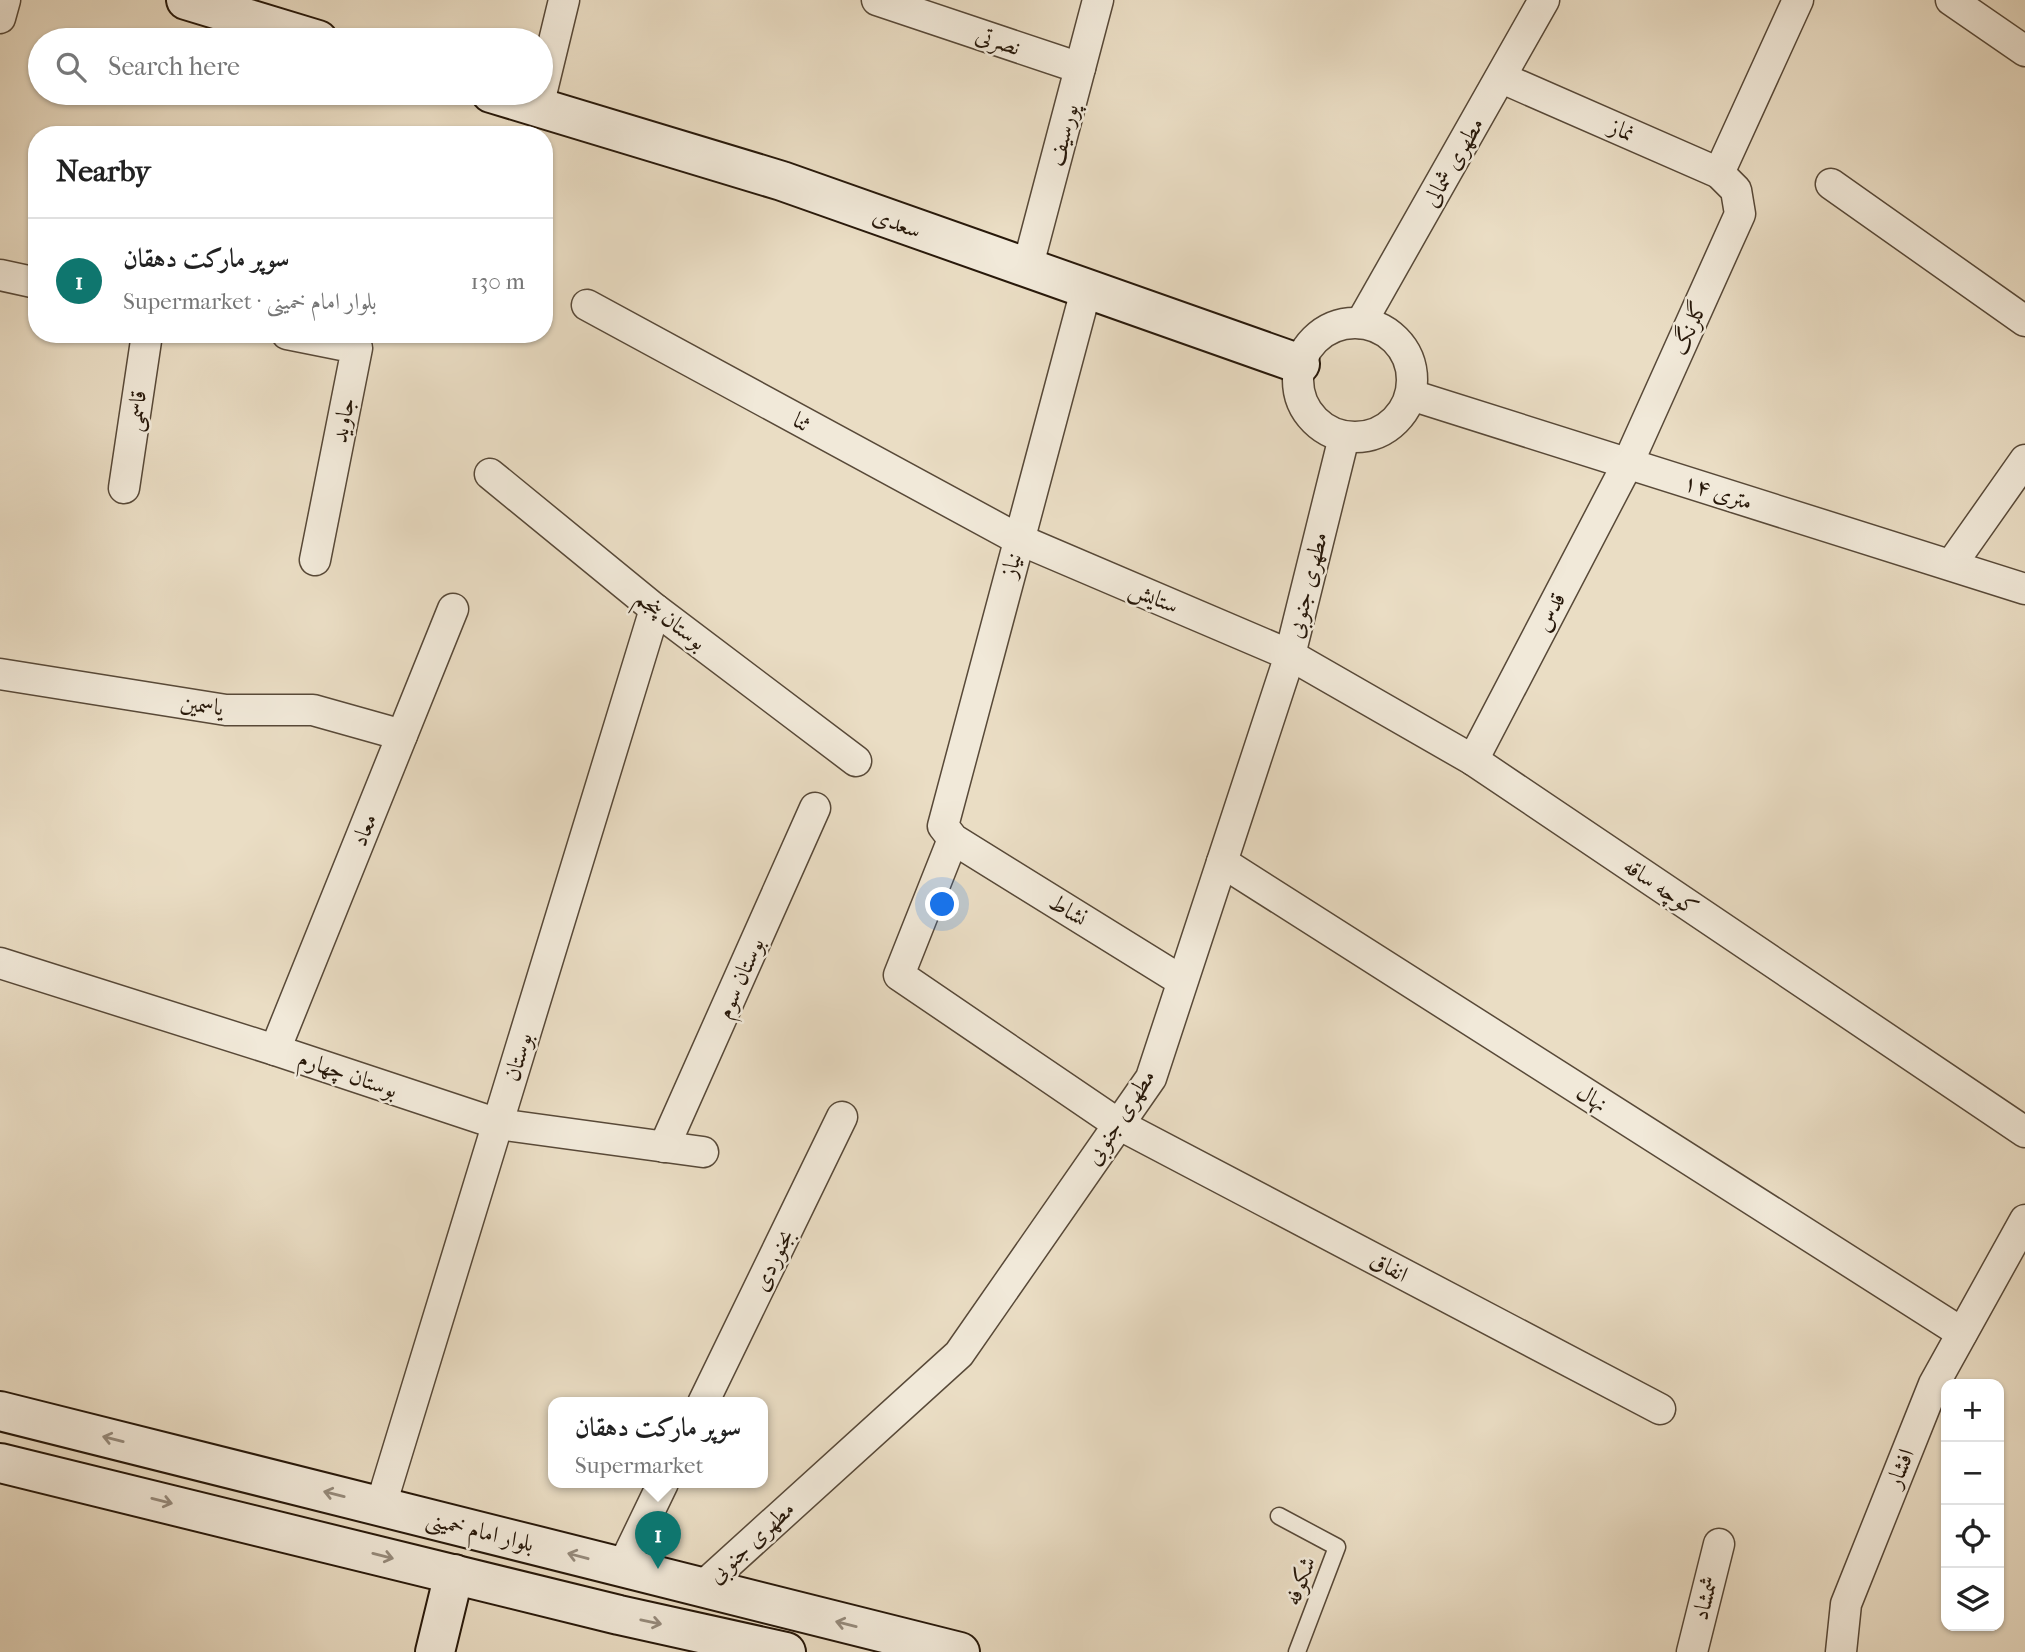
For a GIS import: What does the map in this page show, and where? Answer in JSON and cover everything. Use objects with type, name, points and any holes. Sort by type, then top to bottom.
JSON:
[{"type":"street","points":[[0,18],[5,0]]},
{"type":"street","points":[[186,0],[278,28]]},
{"type":"street","points":[[553,45],[564,0]]},
{"type":"street","name":"نصرتی","points":[[877,0],[1080,68]]},
{"type":"street","name":"پورسیف","points":[[1027,269],[1098,0]]},
{"type":"street","name":"مطهری شمالی","points":[[1361,323],[1544,0]]},
{"type":"street","points":[[1728,182],[1798,0]]},
{"type":"street","points":[[1951,0],[2025,51]]},
{"type":"street","name":"نماز","points":[[1502,78],[1728,182]]},
{"type":"street","name":"سعدی","points":[[531,105],[782,181],[1300,364]]},
{"type":"street","name":"گلرنگ","points":[[1628,463],[1740,214],[1728,182]]},
{"type":"street","points":[[1831,184],[2025,321]]},
{"type":"street","points":[[0,275],[28,281]]},
{"type":"street","name":"نیاز","points":[[953,839],[943,826],[1086,290]]},
{"type":"street","name":"ثنا","points":[[587,305],[1018,539]]},
{"type":"street","points":[[1361,323],[1379,329],[1396,340],[1407,356],[1412,375],[1411,395],[1404,411],[1393,424],[1378,433],[1344,437],[1326,430],[1312,418],[1302,402],[1298,383],[1300,364],[1308,346],[1323,333],[1341,324],[1361,323]]},
{"type":"street","name":"قاسمی","points":[[124,488],[146,343]]},
{"type":"street","name":"جاوید","points":[[315,560],[357,348],[332,343]]},
{"type":"street","name":"متری ۱۴","points":[[1411,395],[2025,589]]},
{"type":"street","name":"مطهری جنوبی","points":[[701,1588],[959,1354],[1151,1078],[1290,655],[1344,437]]},
{"type":"street","points":[[1951,565],[2025,460]]},
{"type":"street","name":"قدس","points":[[1473,760],[1628,463]]},
{"type":"street","name":"بوستان پنجم","points":[[490,474],[654,609],[856,761]]},
{"type":"street","name":"ستایش","points":[[1018,539],[1290,655]]},
{"type":"street","name":"معاد","points":[[275,1050],[453,609]]},
{"type":"street","name":"بوستان","points":[[381,1506],[654,609]]},
{"type":"street","name":"کوچه ساقه","points":[[1290,655],[1473,760],[2025,1132]]},
{"type":"street","name":"یاسمین","points":[[0,674],[226,709],[313,710],[402,735]]},
{"type":"street","name":"بوستان سوم","points":[[664,1147],[815,808]]},
{"type":"street","name":"انفاق","points":[[953,839],[899,975],[1118,1124],[1660,1409]]},
{"type":"street","name":"نشاط","points":[[953,839],[1182,981]]},
{"type":"street","name":"نهال","points":[[1222,862],[1962,1333]]},
{"type":"street","name":"بوستان چهارم","points":[[0,964],[275,1050],[498,1124],[702,1152]]},
{"type":"street","name":"بجنوردی","points":[[706,1397],[842,1117]]},
{"type":"street","name":"افشار","points":[[1841,1652],[1846,1604],[1934,1384],[2025,1220]]},
{"type":"street","name":"بلوار امام خمینی","points":[[0,1411],[960,1652]]},
{"type":"street","name":"بلوار امام خمینی","points":[[0,1463],[786,1652]]},
{"type":"street","points":[[622,1568],[661,1488]]},
{"type":"street","name":"شمشاد","points":[[1692,1652],[1718,1544]]},
{"type":"street","points":[[435,1652],[454,1574]]},
{"type":"lane","name":"شکوفه","points":[[1279,1516],[1336,1547],[1297,1652]]},
{"type":"place","name":"سوپر مارکت دهقان","points":[[658,1569]]}]
